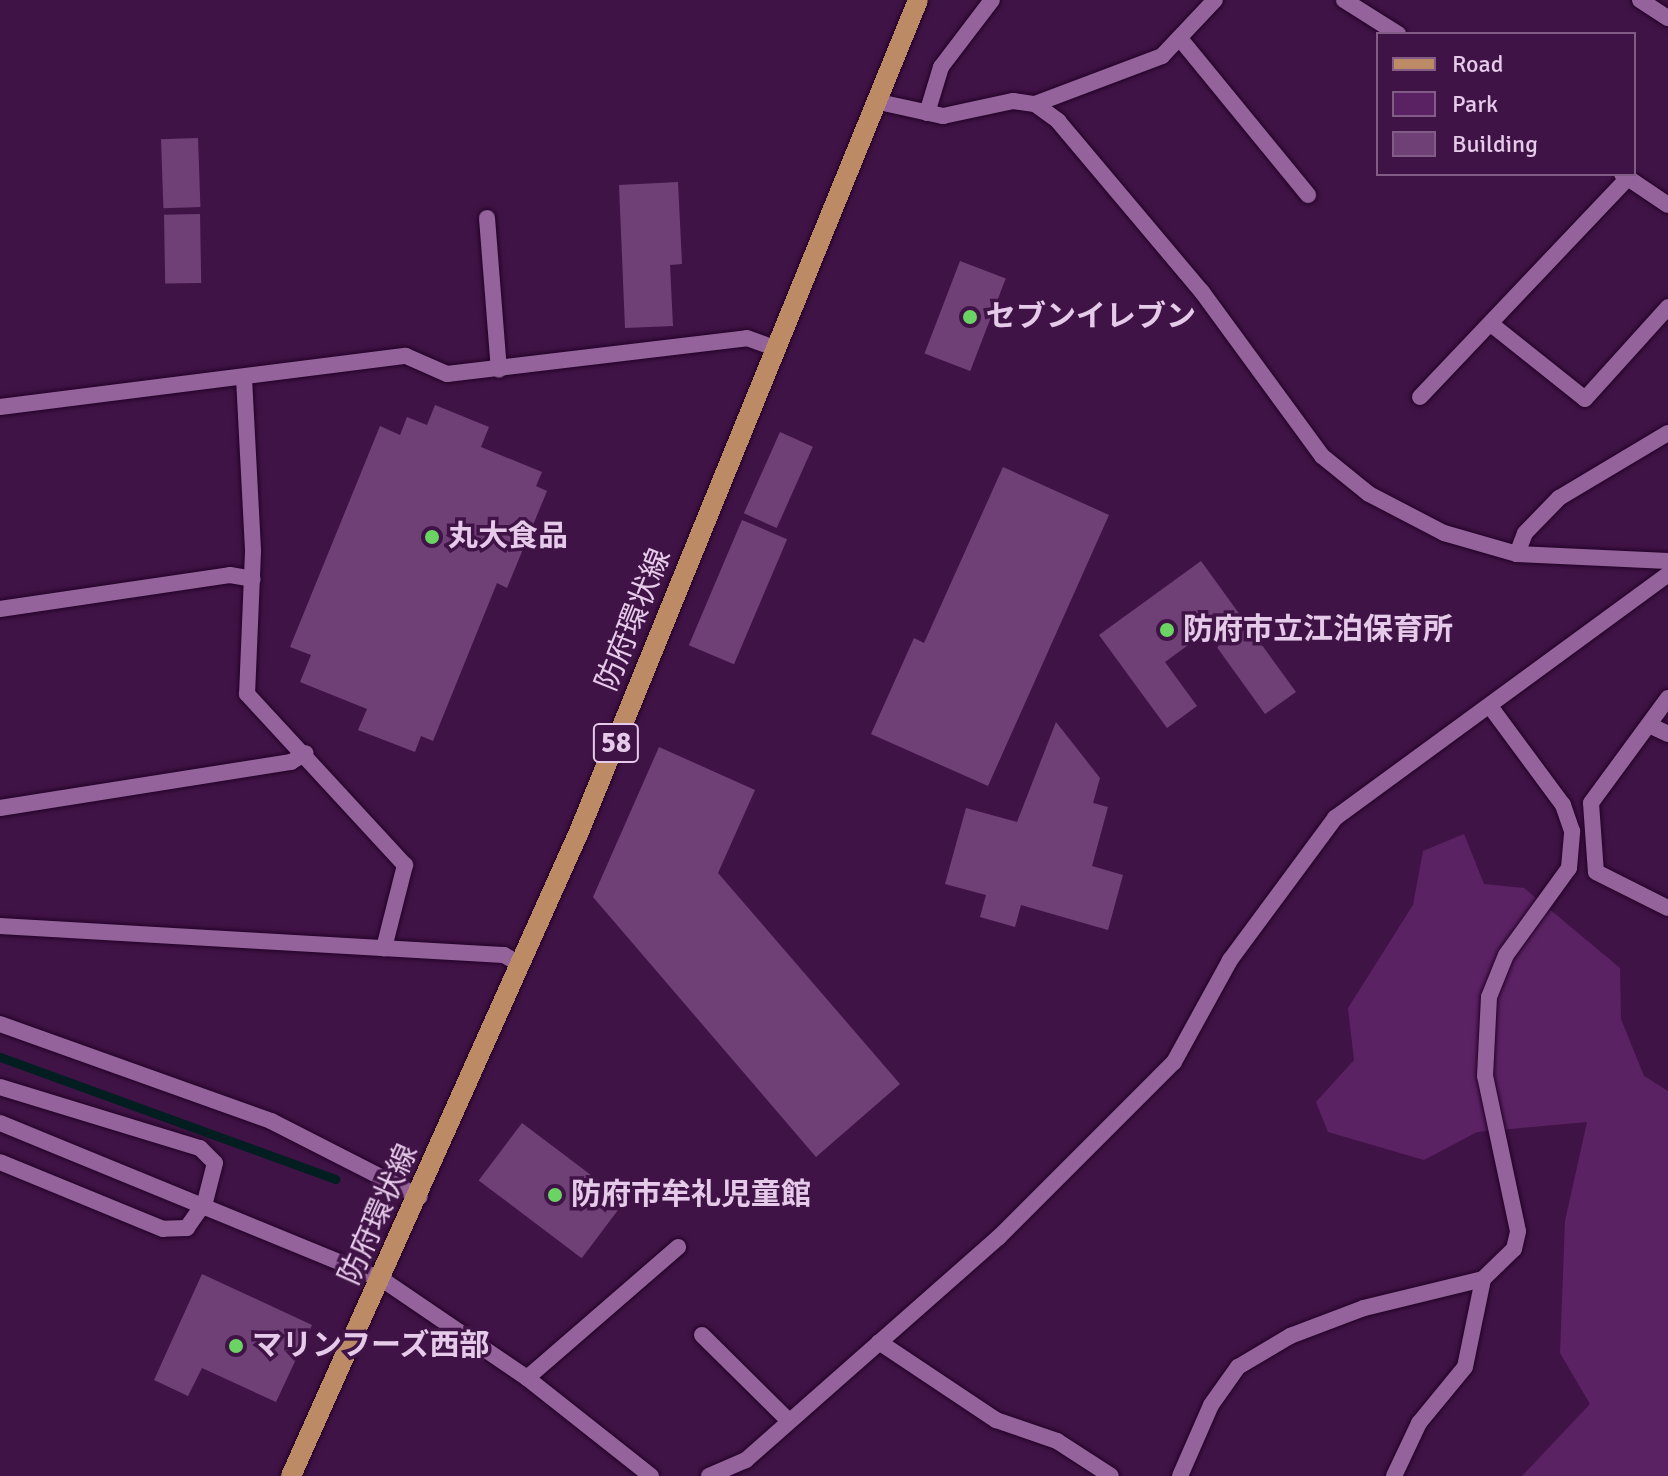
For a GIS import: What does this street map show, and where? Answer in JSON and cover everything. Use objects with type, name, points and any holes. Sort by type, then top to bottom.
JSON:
[{"type":"main road","name":"防府環状線","points":[[291,1476],[383,1280],[521,965],[778,349],[918,0]]},
{"type":"street","points":[[927,113],[941,67],[992,0]]},
{"type":"street","points":[[879,102],[927,113],[1035,104],[1162,56],[1182,41],[1215,0]]},
{"type":"street","points":[[1344,0],[1395,32]]},
{"type":"street","points":[[1640,0],[1668,18]]},
{"type":"street","points":[[1182,41],[1308,195]]},
{"type":"street","points":[[1035,104],[1058,121],[1202,292],[1322,456],[1369,494],[1444,533],[1517,554],[1668,561]]},
{"type":"street","points":[[1420,397],[1491,324],[1625,176],[1668,205]]},
{"type":"street","points":[[487,218],[499,370]]},
{"type":"street","points":[[1491,324],[1585,399],[1668,307]]},
{"type":"street","points":[[0,407],[406,356],[447,374],[747,338],[778,349]]},
{"type":"street","points":[[244,378],[253,579],[247,694],[306,753],[405,865],[384,948]]},
{"type":"street","points":[[1517,554],[1525,533],[1559,498],[1668,433]]},
{"type":"street","points":[[709,1476],[742,1468],[788,1420],[999,1237],[1174,1062],[1230,960],[1335,818],[1406,761],[1492,709],[1668,574]]},
{"type":"street","points":[[0,609],[230,575],[253,579]]},
{"type":"street","points":[[1668,698],[1591,803],[1596,872],[1668,908]]},
{"type":"street","points":[[1180,1476],[1211,1405],[1238,1367],[1290,1336],[1364,1308],[1483,1279],[1514,1249],[1518,1231],[1485,1076],[1489,997],[1506,955],[1569,868],[1572,831],[1563,805],[1492,709]]},
{"type":"street","points":[[1649,725],[1668,734]]},
{"type":"street","points":[[0,808],[291,762],[306,753]]},
{"type":"street","points":[[0,926],[504,955],[521,965]]},
{"type":"street","points":[[0,1024],[271,1121],[420,1197]]},
{"type":"street","points":[[0,1087],[110,1127],[200,1148],[215,1163],[205,1202],[187,1228],[163,1229],[0,1162]]},
{"type":"street","points":[[0,1123],[205,1202],[383,1280],[527,1378],[651,1476]]},
{"type":"street","points":[[527,1378],[678,1247]]},
{"type":"street","points":[[1394,1476],[1419,1423],[1465,1367],[1483,1279]]},
{"type":"street","points":[[702,1335],[788,1420]]},
{"type":"street","points":[[879,1342],[958,1398],[1057,1441],[1111,1476]]},
{"type":"green space","points":[[1464,834],[1484,884],[1524,888],[1620,968],[1621,1019],[1644,1076],[1668,1091],[1668,1476],[1522,1476],[1590,1404],[1560,1353],[1565,1221],[1587,1122],[1477,1132],[1424,1160],[1328,1132],[1316,1102],[1354,1060],[1348,1008],[1413,905],[1423,851]]},
{"type":"building","points":[[198,138],[200,207],[163,208],[161,139]]},
{"type":"building","points":[[678,182],[682,264],[670,265],[673,326],[625,328],[619,185]]},
{"type":"building","points":[[200,214],[201,283],[165,284],[164,215]]},
{"type":"building","points":[[960,261],[1006,279],[970,371],[925,353]]},
{"type":"building","name":"丸大食品","points":[[435,405],[489,427],[481,447],[542,472],[536,486],[547,491],[507,588],[497,583],[433,741],[421,736],[415,752],[358,730],[367,709],[300,682],[311,655],[290,647],[380,426],[400,435],[407,417],[427,425]]},
{"type":"building","points":[[780,432],[813,447],[777,528],[744,513]]},
{"type":"building","points":[[1003,467],[1109,515],[988,786],[871,734],[914,638],[924,643]]},
{"type":"building","points":[[742,520],[787,539],[734,664],[689,645]]},
{"type":"building","points":[[1201,561],[1296,692],[1265,714],[1206,632],[1165,662],[1197,706],[1167,728],[1099,635]]},
{"type":"building","points":[[1056,722],[1100,778],[1093,803],[1108,807],[1092,866],[1123,875],[1108,930],[1021,905],[1015,927],[980,917],[986,895],[945,884],[966,808],[1017,822]]},
{"type":"building","points":[[659,747],[755,790],[718,873],[900,1084],[816,1157],[593,897]]},
{"type":"building","points":[[522,1123],[625,1201],[582,1258],[479,1181]]},
{"type":"building","name":"マリンフーズ西部","points":[[202,1274],[312,1325],[276,1402],[202,1368],[188,1396],[154,1380]]},
{"type":"waterway","points":[[0,1057],[336,1179]]},
{"type":"place","name":"セブンイレブン","points":[[970,317]]},
{"type":"place","name":"丸大食品","points":[[432,537]]},
{"type":"place","name":"防府市立江泊保育所","points":[[1167,630]]},
{"type":"place","name":"防府市牟礼児童館","points":[[555,1195]]},
{"type":"place","name":"マリンフーズ西部","points":[[236,1346]]}]
